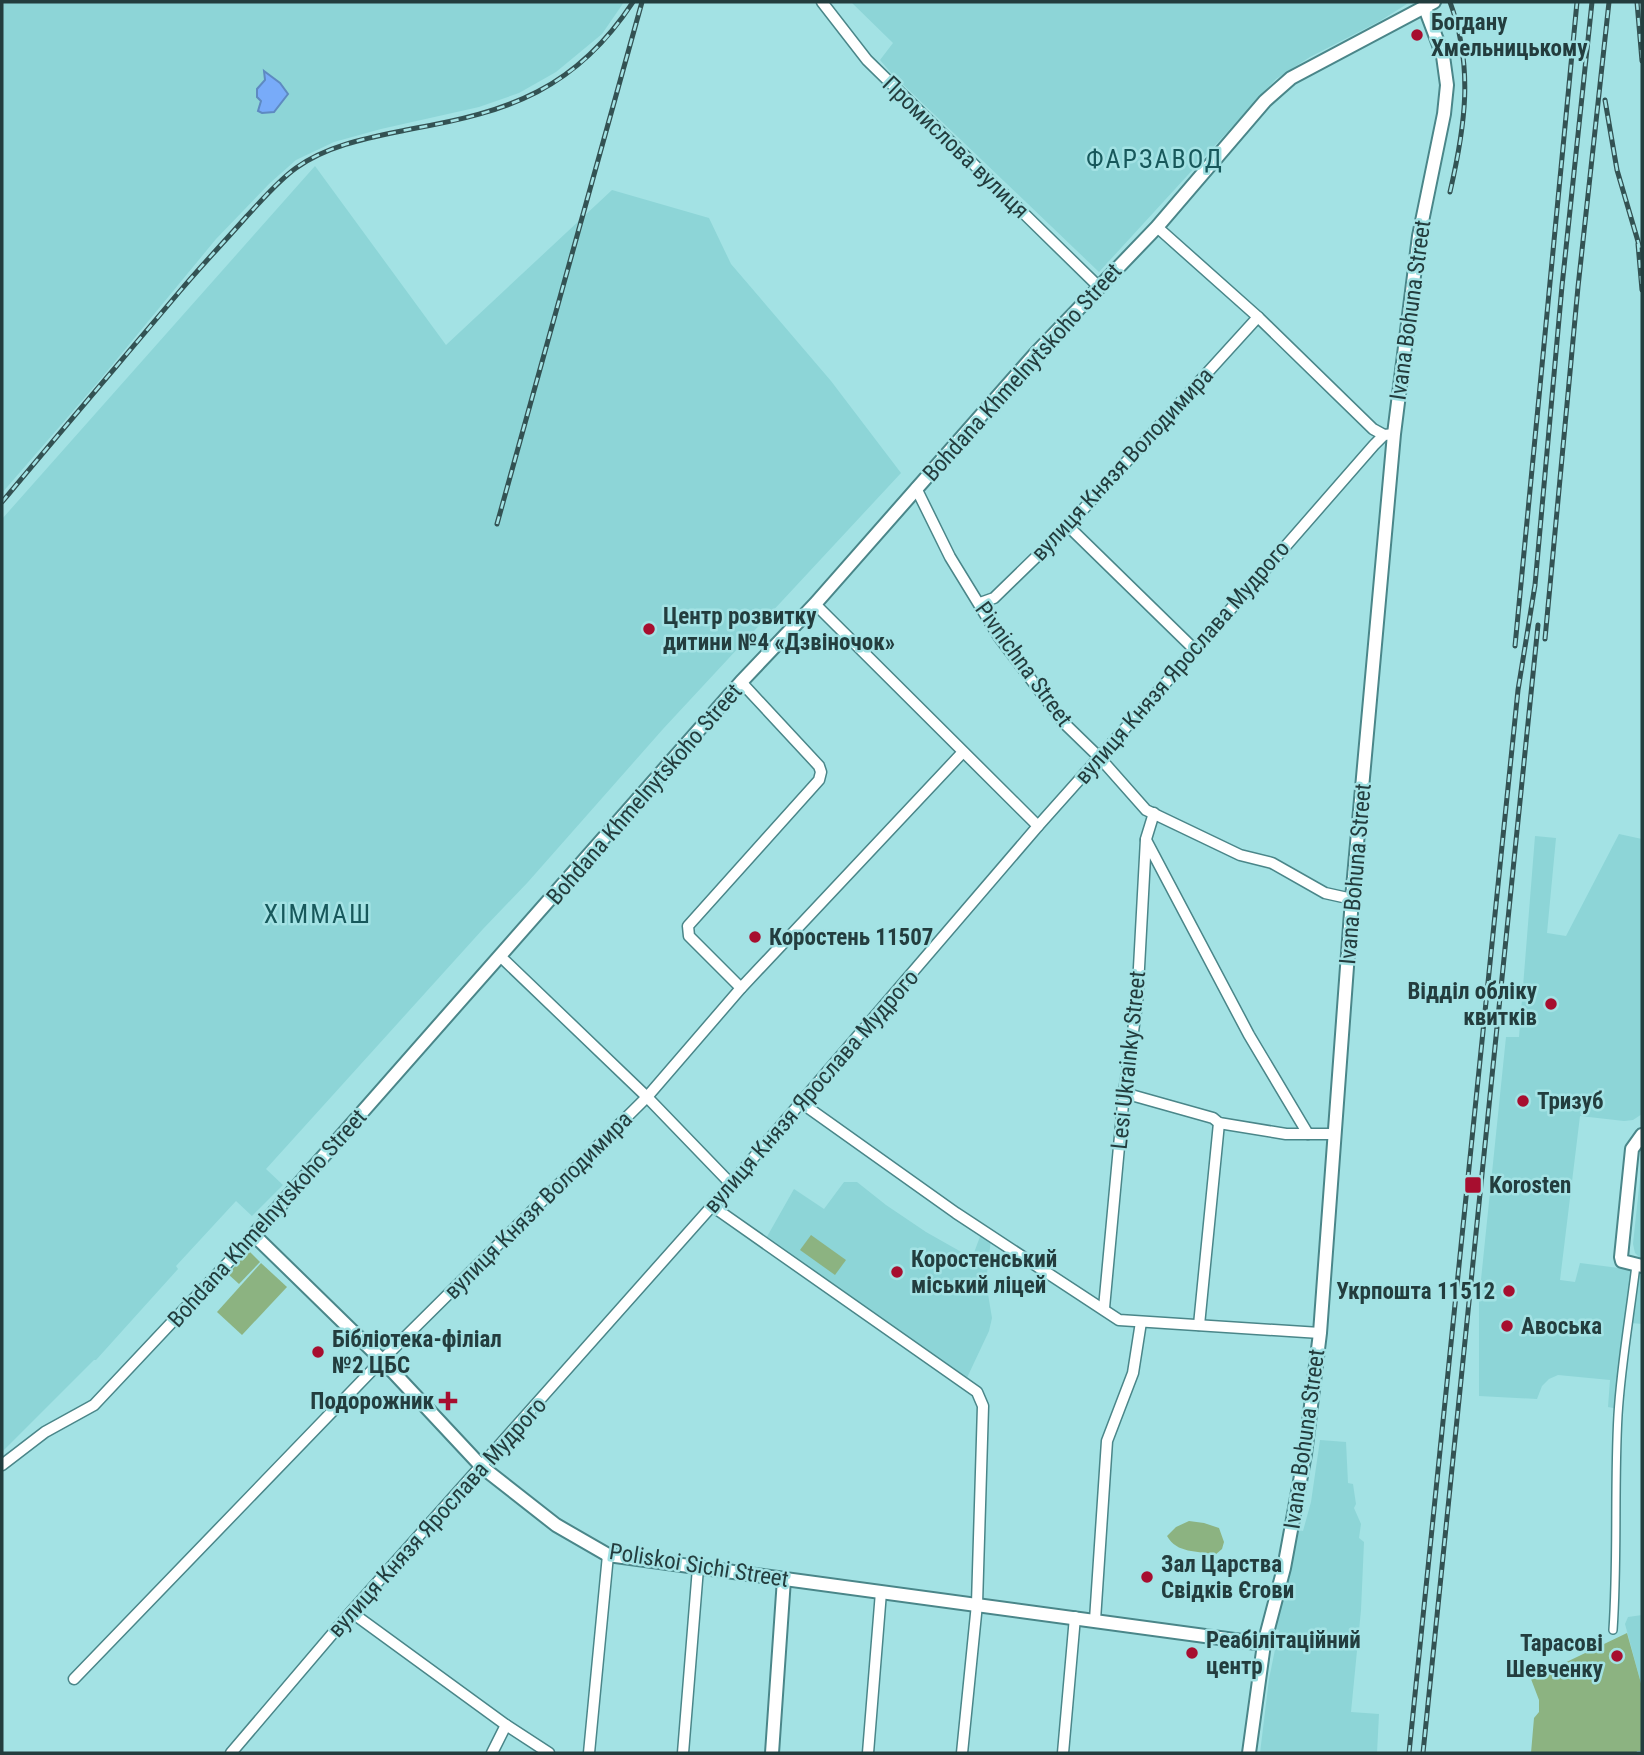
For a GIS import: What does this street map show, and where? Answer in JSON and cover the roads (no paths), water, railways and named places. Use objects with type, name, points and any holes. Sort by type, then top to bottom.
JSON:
[{"type":"street","name":"Промислова вулиця","points":[[822,2],[867,60],[1098,286]]},
{"type":"street","name":"Bohdana Khmelnytskoho Street","points":[[2,1465],[45,1432],[94,1405],[254,1235],[741,682],[815,604],[1098,286],[1157,227],[1265,101],[1291,78],[1429,5]]},
{"type":"street","name":"Ivana Bohuna Street","points":[[1249,1753],[1264,1644],[1284,1568],[1305,1454],[1320,1333],[1389,435],[1419,236],[1444,114],[1447,85],[1443,57],[1429,5]]},
{"type":"street","points":[[1157,227],[1258,317],[1373,429],[1389,435]]},
{"type":"street","name":"вулиця Князя Володимира","points":[[980,603],[993,598],[1068,526],[1258,317]]},
{"type":"street","name":"вулиця Князя Ярослава Мудрого","points":[[231,1753],[351,1612],[712,1206],[1038,826],[1259,575],[1389,435]]},
{"type":"street","name":"Pivnichna Street","points":[[916,488],[950,557],[999,637],[1064,723],[1100,758],[1140,804],[1240,855],[1272,863],[1325,893],[1352,899]]},
{"type":"street","points":[[1068,526],[1195,650]]},
{"type":"street","points":[[815,604],[1038,826]]},
{"type":"street","points":[[741,682],[819,766],[821,772],[819,780],[688,926],[690,936],[741,988]]},
{"type":"street","name":"вулиця Князя Володимира","points":[[74,1679],[382,1360],[647,1097],[741,988],[962,752]]},
{"type":"street","name":"Lesi Ukrainky Street","points":[[1104,1308],[1124,1093],[1137,1004],[1146,839],[1154,813]]},
{"type":"street","points":[[1146,839],[1249,1035],[1308,1134]]},
{"type":"street","points":[[500,956],[647,1097],[731,1184]]},
{"type":"street","points":[[1124,1093],[1213,1118],[1219,1123],[1286,1133],[1334,1134]]},
{"type":"street","points":[[800,1102],[956,1213],[1119,1320],[1320,1333]]},
{"type":"street","points":[[1199,1325],[1219,1123]]},
{"type":"street","points":[[1613,1630],[1618,1413],[1635,1265],[1622,1261],[1621,1257],[1632,1149],[1642,1135]]},
{"type":"street","points":[[712,1206],[977,1392],[984,1406],[977,1604],[962,1753]]},
{"type":"street","name":"Poliskoi Sichi Street","points":[[254,1235],[382,1360],[482,1467],[556,1525],[608,1555],[1264,1644]]},
{"type":"street","points":[[1095,1620],[1107,1441],[1133,1373],[1141,1322]]},
{"type":"street","points":[[589,1753],[608,1555]]},
{"type":"street","points":[[683,1753],[698,1569]]},
{"type":"street","points":[[772,1753],[784,1579]]},
{"type":"street","points":[[868,1753],[881,1592]]},
{"type":"street","points":[[351,1612],[506,1725],[550,1753]]},
{"type":"street","points":[[1063,1753],[1075,1617]]},
{"type":"street","points":[[492,1753],[506,1725]]},
{"type":"water","points":[[264,71],[280,83],[288,94],[274,112],[258,111],[261,101],[257,97],[257,89],[265,80]]},
{"type":"railway","points":[[2,502],[188,281],[289,173],[337,147],[479,114],[537,92],[564,76],[588,56],[611,32],[633,2]]},
{"type":"railway","points":[[497,524],[642,2]]},
{"type":"railway","points":[[1450,2],[1462,50],[1465,97],[1460,144],[1450,192]]},
{"type":"railway","points":[[1515,646],[1577,2]]},
{"type":"railway","points":[[1409,1753],[1518,690],[1535,585],[1562,286],[1592,2]]},
{"type":"railway","points":[[1545,639],[1578,287],[1609,2]]},
{"type":"railway","points":[[1637,2],[1642,61]]},
{"type":"railway","points":[[1605,100],[1617,170],[1642,255]]},
{"type":"railway","points":[[1638,244],[1642,290]]},
{"type":"railway","points":[[1423,1753],[1538,625]]},
{"type":"place","name":"Богдану Хмельницькому","points":[[1417,35]]},
{"type":"place","name":"Центр розвитку дитини №4 «Дзвіночок»","points":[[649,629]]},
{"type":"place","name":"Коростень 11507","points":[[755,937]]},
{"type":"place","name":"Відділ обліку квитків","points":[[1551,1004]]},
{"type":"place","name":"Тризуб","points":[[1523,1101]]},
{"type":"place","name":"Korosten","points":[[1473,1185]]},
{"type":"place","name":"Коростенський міський ліцей","points":[[897,1272]]},
{"type":"place","name":"Укрпошта 11512","points":[[1509,1291]]},
{"type":"place","name":"Авоська","points":[[1507,1326]]},
{"type":"place","name":"Бібліотека-філіал №2 ЦБС","points":[[318,1352]]},
{"type":"place","name":"Подорожник","points":[[448,1401]]},
{"type":"place","name":"Зал Царства Свідків Єгови","points":[[1147,1577]]},
{"type":"place","name":"Реабілітаційний центр","points":[[1192,1653]]},
{"type":"place","name":"Тарасові Шевченку","points":[[1617,1656]]},
{"type":"district","name":"ФАРЗАВОД","points":[[1155,159]]},
{"type":"district","name":"ХІММАШ","points":[[318,914]]}]
